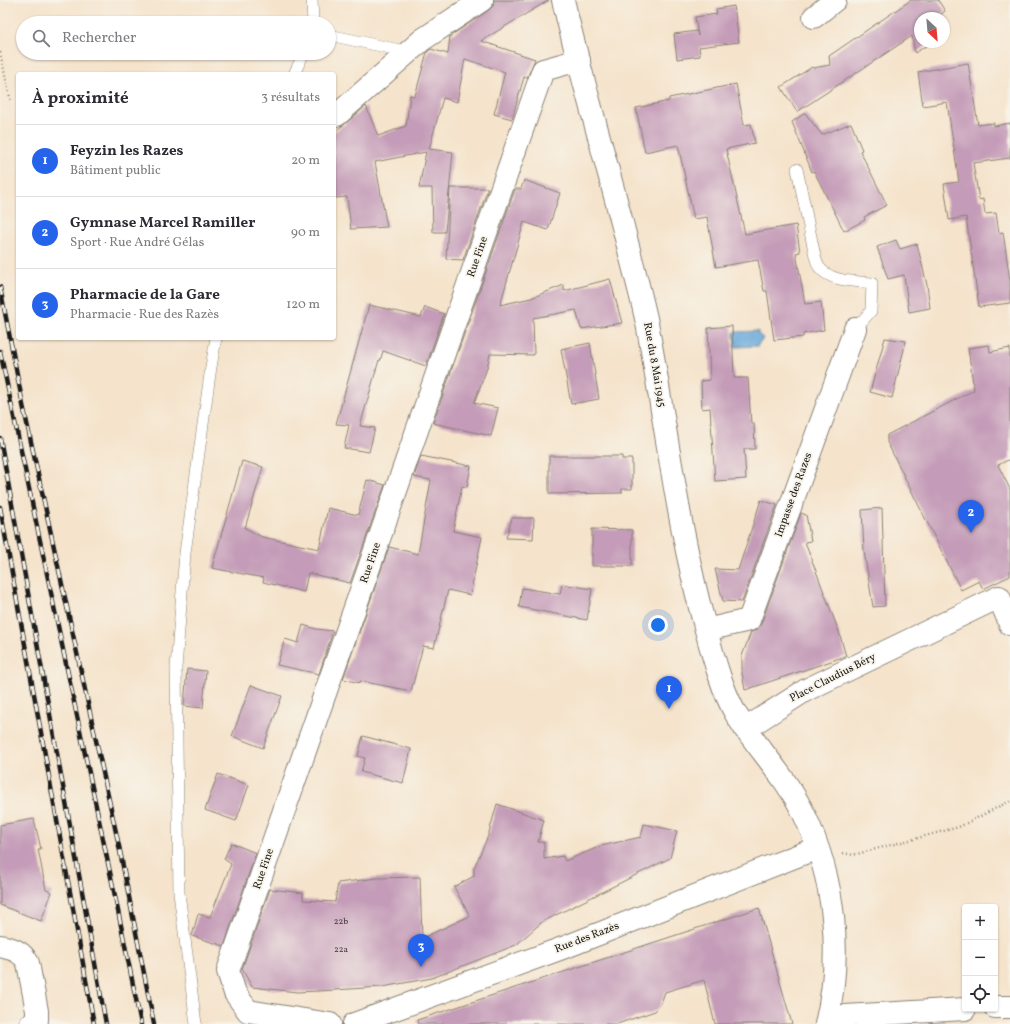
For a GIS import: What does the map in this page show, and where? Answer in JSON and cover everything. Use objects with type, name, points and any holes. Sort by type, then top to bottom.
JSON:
[{"type":"street","points":[[337,115],[422,40],[482,0]]},
{"type":"street","name":"Rue du 8 Mai 1945","points":[[563,0],[610,174],[646,321],[693,580],[718,671],[735,713],[745,729]]},
{"type":"street","points":[[814,17],[835,0]]},
{"type":"street","name":"Rue Fine","points":[[330,1024],[248,1011],[236,993],[228,971],[543,70],[579,60]]},
{"type":"street","name":"Impasse des Razes","points":[[706,630],[749,620],[855,329]]},
{"type":"street","name":"Place Claudius Béry","points":[[745,729],[806,690],[1004,594],[1010,624]]},
{"type":"street","points":[[745,729],[783,780],[803,813],[824,866],[831,900],[835,957],[833,986],[827,1020],[962,1009]]},
{"type":"street","name":"Rue des Razès","points":[[354,1024],[568,946],[817,848]]},
{"type":"street","points":[[0,946],[19,951],[28,963],[37,1011],[37,1020],[30,1024]]},
{"type":"street","points":[[998,1007],[1010,1007]]},
{"type":"lane","points":[[312,0],[313,16]]},
{"type":"lane","points":[[336,36],[409,52]]},
{"type":"lane","points":[[295,72],[301,60]]},
{"type":"lane","points":[[796,169],[814,256],[819,267],[828,276],[872,283],[871,311],[855,329]]},
{"type":"lane","points":[[196,1024],[179,893],[176,668],[185,553],[216,340]]},
{"type":"path","points":[[0,52],[11,102]]},
{"type":"path","points":[[817,848],[853,855],[959,827],[1010,800]]},
{"type":"water","points":[[758,331],[758,334],[763,338],[758,346],[735,347],[734,332]]},
{"type":"building","points":[[494,0],[549,0],[481,41],[535,59],[527,78],[524,77],[512,119],[494,114],[505,72],[465,59],[457,102],[443,98],[429,149],[453,152],[445,232],[433,232],[432,188],[419,188],[426,152],[375,162],[387,227],[351,229],[347,197],[336,198],[336,131],[366,106],[378,136],[406,126],[410,95],[415,96],[427,52],[431,49],[448,54],[450,36],[493,6]]},
{"type":"building","points":[[911,0],[938,0],[945,11],[914,12],[914,47],[912,36],[797,112],[781,87],[812,67],[830,65],[829,56]]},
{"type":"building","points":[[734,6],[739,42],[699,47],[700,56],[677,59],[674,34],[697,31],[698,36],[695,17],[717,14],[716,9]]},
{"type":"building","points":[[914,48],[923,48],[915,53]]},
{"type":"building","points":[[968,63],[978,125],[994,123],[994,126],[1010,123],[1010,158],[973,163],[979,200],[983,199],[985,214],[996,213],[999,233],[1003,232],[1010,281],[1010,303],[979,307],[966,217],[949,220],[944,184],[959,182],[947,102],[923,106],[918,72]]},
{"type":"building","points":[[736,84],[744,125],[751,124],[755,143],[726,149],[745,234],[796,225],[800,252],[796,253],[805,304],[821,302],[824,330],[803,334],[803,337],[774,340],[767,291],[764,291],[758,260],[716,267],[707,217],[694,219],[678,145],[645,152],[636,108],[669,101],[669,98]]},
{"type":"building","points":[[805,113],[822,135],[851,123],[862,150],[860,151],[887,205],[864,217],[865,220],[844,231],[814,171],[812,172],[792,122]]},
{"type":"building","points":[[524,180],[560,193],[548,230],[524,222],[500,305],[531,298],[564,285],[564,291],[610,279],[622,323],[581,329],[576,310],[533,318],[534,355],[490,354],[487,368],[474,403],[498,408],[491,436],[433,423],[515,189],[521,189]]},
{"type":"building","points":[[450,188],[488,188],[463,260],[446,259]]},
{"type":"building","points":[[896,240],[900,249],[917,244],[927,285],[930,308],[909,312],[904,275],[888,279],[877,247]]},
{"type":"building","points":[[369,305],[421,317],[425,307],[444,314],[426,366],[383,351],[360,426],[375,428],[369,452],[344,448],[349,425],[336,424]]},
{"type":"building","points":[[732,326],[734,378],[748,378],[751,424],[754,423],[755,449],[744,449],[746,479],[715,481],[710,408],[702,409],[701,381],[710,380],[708,328]]},
{"type":"building","points":[[885,338],[906,341],[892,398],[870,392]]},
{"type":"building","points":[[590,343],[599,399],[571,404],[561,349]]},
{"type":"building","points":[[989,345],[990,352],[1010,348],[1010,459],[998,465],[1010,489],[1010,576],[983,589],[979,581],[961,590],[887,442],[887,435],[974,390],[968,348]]},
{"type":"building","points":[[421,456],[471,466],[467,487],[462,486],[453,531],[482,537],[470,595],[448,590],[434,648],[423,646],[411,691],[343,679],[389,547],[418,554],[431,480],[414,477]]},
{"type":"building","points":[[549,456],[622,456],[622,459],[632,459],[632,489],[622,489],[622,493],[549,494]]},
{"type":"building","points":[[242,461],[263,467],[245,528],[262,537],[319,549],[328,508],[358,515],[367,480],[385,485],[350,583],[308,573],[304,592],[263,582],[264,578],[212,568]]},
{"type":"building","points":[[761,500],[777,505],[742,602],[723,601],[715,569],[738,570]]},
{"type":"building","points":[[882,508],[885,606],[873,607],[864,551],[862,510]]},
{"type":"building","points":[[801,513],[806,515],[811,541],[805,542],[839,632],[846,656],[745,690],[742,673],[742,656],[751,632],[757,630],[761,624]]},
{"type":"building","points":[[512,518],[534,518],[533,539],[506,538]]},
{"type":"building","points":[[592,529],[632,530],[632,566],[592,566]]},
{"type":"building","points":[[562,584],[592,589],[587,620],[519,607],[522,588],[560,594]]},
{"type":"building","points":[[303,625],[316,629],[333,631],[319,674],[277,665],[285,639],[298,643]]},
{"type":"building","points":[[187,669],[206,671],[203,708],[184,706]]},
{"type":"building","points":[[251,685],[282,696],[263,748],[232,736]]},
{"type":"building","points":[[363,736],[411,749],[403,783],[361,772],[365,758],[358,756]]},
{"type":"building","points":[[218,774],[249,785],[236,821],[205,810]]},
{"type":"building","points":[[497,804],[544,820],[538,842],[544,842],[544,859],[563,856],[565,861],[601,846],[641,837],[644,824],[677,831],[670,858],[542,922],[516,945],[432,978],[382,987],[318,991],[297,992],[252,987],[242,969],[270,889],[303,893],[303,900],[335,902],[338,883],[377,878],[420,877],[422,938],[470,916],[454,887],[474,876],[474,868],[488,836]]},
{"type":"building","points":[[34,819],[41,849],[38,849],[46,890],[52,892],[41,921],[0,905],[0,825]]},
{"type":"building","points":[[231,843],[256,853],[224,946],[192,936],[198,914],[210,917],[231,864],[224,859]]},
{"type":"building","points":[[759,908],[792,1024],[715,1024],[704,980],[665,992],[660,1006],[655,1011],[617,1024],[418,1024],[417,1020]]},
{"type":"railway","points":[[0,287],[23,405],[119,846],[154,1024]]},
{"type":"railway","points":[[0,351],[141,1024]]},
{"type":"railway","points":[[0,438],[106,1024]]},
{"type":"railway","points":[[0,507],[94,1024]]},
{"type":"place","name":"Gymnase Marcel Ramiller","points":[[971,533]]},
{"type":"place","name":"Feyzin les Razes","points":[[669,709]]},
{"type":"place","name":"Pharmacie de la Gare","points":[[421,967]]}]
